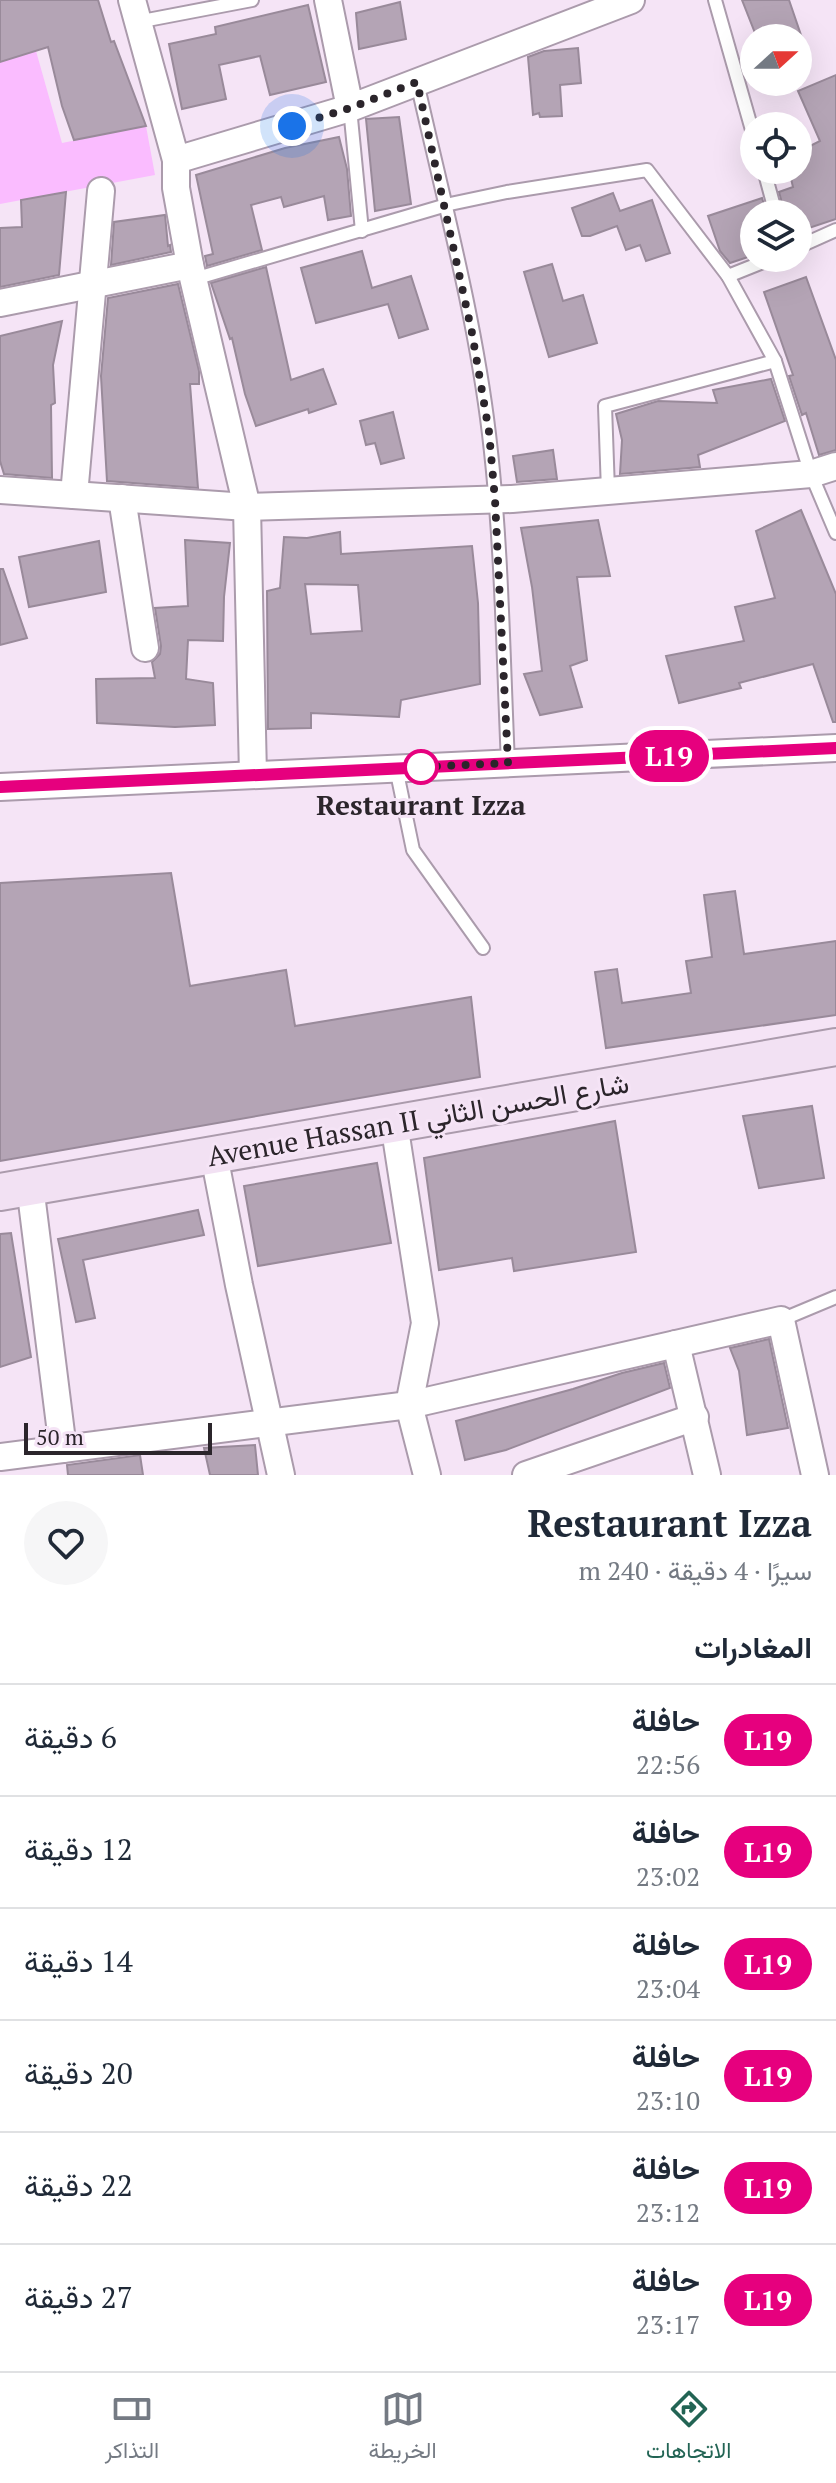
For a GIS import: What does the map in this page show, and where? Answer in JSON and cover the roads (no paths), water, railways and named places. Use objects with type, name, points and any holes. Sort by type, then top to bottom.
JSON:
[{"type":"street","points":[[328,0],[350,108]]},
{"type":"street","points":[[176,160],[350,108],[631,0]]},
{"type":"street","points":[[134,11],[176,160],[176,188],[192,272],[247,507],[253,775]]},
{"type":"street","points":[[74,495],[101,191]]},
{"type":"street","points":[[0,303],[94,285],[192,272]]},
{"type":"street","points":[[0,490],[247,507],[495,500],[824,470]]},
{"type":"street","points":[[122,498],[145,648]]},
{"type":"street","points":[[0,787],[836,748]]},
{"type":"street","name":"Avenue Hassan II شارع الحسن الثاني","points":[[15,1189],[836,1047]]},
{"type":"street","points":[[394,1123],[425,1323],[409,1405],[427,1475]]},
{"type":"street","points":[[214,1155],[281,1475]]},
{"type":"street","points":[[15,1189],[63,1449]]},
{"type":"street","points":[[0,1457],[409,1405],[781,1320],[815,1475]]},
{"type":"street","points":[[676,1344],[707,1475]]},
{"type":"street","points":[[528,1475],[695,1417]]},
{"type":"lane","points":[[134,11],[252,0]]},
{"type":"lane","points":[[715,0],[747,112]]},
{"type":"lane","points":[[417,82],[472,333],[489,432],[508,763]]},
{"type":"lane","points":[[350,108],[362,231]]},
{"type":"lane","points":[[192,272],[507,192],[647,170],[728,276],[775,361],[824,470],[836,533]]},
{"type":"lane","points":[[812,241],[836,230]]},
{"type":"lane","points":[[728,276],[740,271]]},
{"type":"lane","points":[[608,491],[605,406],[775,361]]},
{"type":"lane","points":[[396,768],[413,850],[483,948]]},
{"type":"lane","points":[[781,1320],[836,1297]]},
{"type":"place","name":"Restaurant Izza","points":[[421,767]]}]
